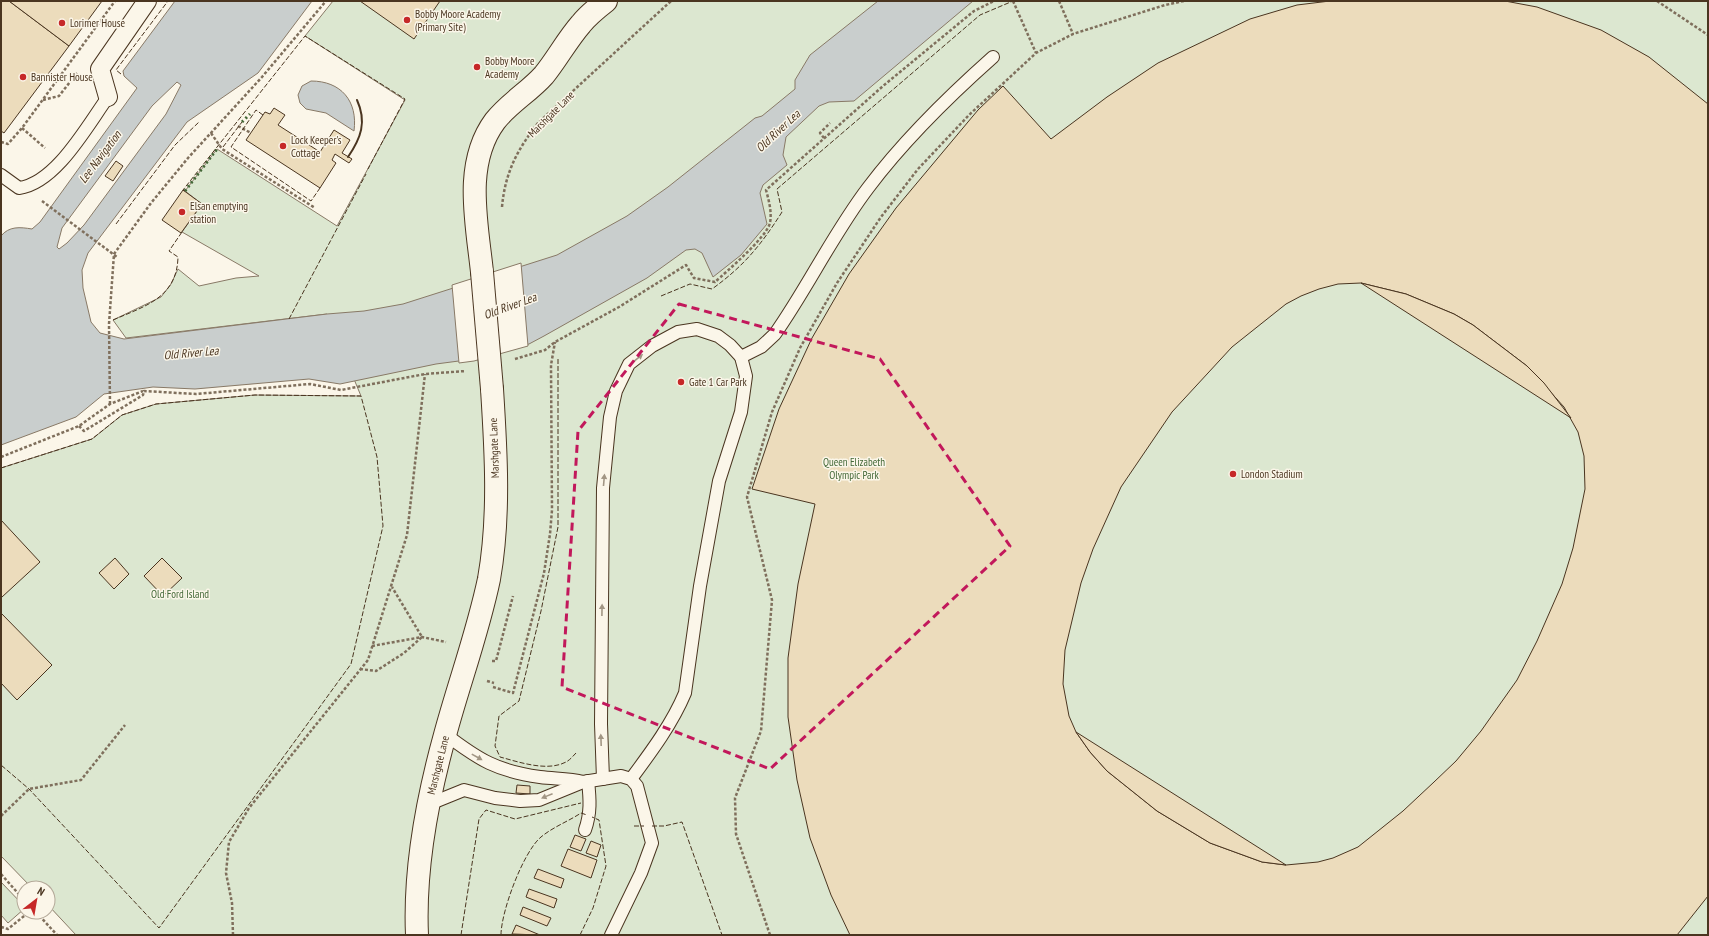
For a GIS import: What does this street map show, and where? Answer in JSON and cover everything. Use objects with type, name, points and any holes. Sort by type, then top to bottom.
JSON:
[{"type":"street","points":[[108,97],[100,69],[147,1]]},
{"type":"street","name":"Marshgate Lane","points":[[417,935],[416,913],[427,805],[445,734],[472,648],[489,577],[495,518],[496,448],[474,193],[478,162],[484,140],[495,121],[518,97],[543,76],[581,23],[606,1]]},
{"type":"lane","points":[[741,357],[761,347],[775,334],[867,189],[896,154],[948,97],[992,57]]},
{"type":"lane","points":[[1,174],[20,188],[30,187],[52,172],[108,97]]},
{"type":"lane","points":[[602,779],[601,717],[603,488],[610,417],[616,391],[629,364],[652,346],[678,332],[697,329],[718,336],[730,345],[741,357],[746,376],[745,394],[719,481],[700,586],[685,692],[679,708],[655,747],[631,779]]},
{"type":"lane","points":[[445,734],[473,755],[500,769],[541,777],[570,778],[586,782]]},
{"type":"lane","points":[[427,805],[464,790],[495,798],[520,801],[539,800],[586,782],[621,776],[631,779],[637,786],[652,843],[641,873],[611,935]]},
{"type":"lane","points":[[585,830],[590,816],[591,804],[586,782]]},
{"type":"path","points":[[1,142],[8,144],[22,128],[115,1]]},
{"type":"path","points":[[110,404],[109,324],[114,254],[151,203],[188,158],[262,78],[326,1]]},
{"type":"path","name":"Marshgate Lane","points":[[501,214],[503,195],[509,170],[521,145],[538,123],[671,1]]},
{"type":"path","points":[[510,360],[545,350],[555,342],[619,307],[686,265],[694,278],[715,282],[745,256],[770,225],[771,210],[766,190],[883,86],[974,11],[994,1]]},
{"type":"path","points":[[1012,1],[1036,53]]},
{"type":"path","points":[[1060,1],[1073,34]]},
{"type":"path","points":[[770,935],[736,834],[735,798],[761,730],[772,600],[747,496],[772,412],[804,342],[837,284],[881,217],[918,169],[964,120],[1036,53],[1073,34],[1165,5],[1184,1]]},
{"type":"path","points":[[1657,1],[1708,35]]},
{"type":"path","points":[[42,100],[59,96]]},
{"type":"path","points":[[824,138],[820,133],[830,123]]},
{"type":"path","points":[[238,126],[251,133]]},
{"type":"path","points":[[22,128],[37,142]]},
{"type":"path","points":[[211,133],[222,149],[315,208]]},
{"type":"path","points":[[37,197],[117,257]]},
{"type":"path","points":[[493,687],[513,693],[544,573],[552,510],[551,364],[555,342]]},
{"type":"path","points":[[1,457],[79,426],[110,404],[144,391],[196,394],[310,384],[341,390],[424,374],[468,371]]},
{"type":"path","points":[[233,935],[232,903],[226,874],[229,842],[249,808],[368,660],[407,535],[424,374]]},
{"type":"path","points":[[79,426],[84,431],[143,395],[144,391]]},
{"type":"path","points":[[392,586],[422,637]]},
{"type":"path","points":[[360,669],[376,671],[404,653],[422,637]]},
{"type":"path","points":[[372,646],[422,637],[453,643]]},
{"type":"path","points":[[1,816],[29,790],[81,780],[125,725]]},
{"type":"path","points":[[1,874],[16,891]]},
{"type":"path","points":[[1,927],[8,929],[19,920]]},
{"type":"path","points":[[43,920],[57,935]]},
{"type":"highlighted area","points":[[679,304],[880,359],[1010,546],[770,769],[562,687],[578,431]]},
{"type":"green space","name":"Queen Elizabeth Olympic Park","points":[[333,1],[1708,1],[1708,935],[76,935],[56,914],[56,880],[24,880],[1,856],[1,468],[92,439],[122,415],[156,404],[255,395],[361,396],[327,314],[126,338],[113,320],[161,297],[171,284],[178,269],[199,286],[236,278],[259,276],[182,232],[202,204],[185,191],[217,149],[337,226],[405,100],[305,36]]},
{"type":"green space","points":[[1,882],[16,898],[16,916],[8,923],[1,915]]},
{"type":"water","points":[[175,1],[312,1],[258,73],[187,122],[88,253],[82,270],[83,288],[91,322],[100,333],[124,339],[327,314],[364,311],[403,304],[557,255],[627,216],[668,187],[755,118],[762,116],[795,89],[795,80],[810,55],[878,1],[973,1],[854,101],[829,102],[819,106],[786,137],[783,155],[787,165],[763,185],[760,193],[767,224],[741,255],[713,277],[702,253],[695,249],[686,250],[647,278],[529,344],[474,359],[436,364],[340,384],[309,379],[195,389],[153,387],[104,394],[76,417],[1,445],[1,236],[11,229],[32,229],[40,222],[137,88],[124,76],[123,71]],"holes":[[[177,82],[181,85],[166,114],[84,225],[67,243],[59,249],[57,247],[62,228],[152,106]]]},
{"type":"water","points":[[311,81],[331,85],[339,89],[345,95],[350,102],[353,111],[355,120],[354,131],[326,113],[306,109],[300,103],[298,95],[302,86]]},
{"type":"pier","points":[[521,263],[528,346],[474,361],[459,363],[452,285]]},
{"type":"building","name":"Bannister House","points":[[1,1],[9,1],[69,46],[4,133],[1,131]]},
{"type":"building","name":"Lorimer House","points":[[9,1],[102,1],[69,46]]},
{"type":"building","name":"Bobby Moore Academy (Primary Site)","points":[[360,1],[440,1],[414,39]]},
{"type":"building","name":"London Stadium","points":[[1330,1],[1505,1],[1537,7],[1601,30],[1649,57],[1708,104],[1708,896],[1677,935],[850,935],[831,895],[810,838],[797,780],[788,717],[788,658],[798,584],[815,504],[752,489],[779,409],[812,338],[849,274],[896,208],[978,110],[1003,86],[1051,139],[1107,97],[1158,63],[1250,19],[1297,5]],"holes":[[[1361,283],[1406,294],[1454,314],[1473,325],[1527,366],[1564,407],[1578,432],[1584,456],[1585,489],[1573,548],[1562,584],[1537,641],[1517,680],[1481,731],[1456,761],[1403,811],[1358,847],[1333,858],[1318,862],[1286,865],[1262,862],[1210,843],[1157,811],[1107,771],[1090,752],[1076,732],[1069,716],[1063,684],[1065,650],[1081,583],[1093,549],[1121,487],[1172,412],[1232,347],[1286,304],[1319,289],[1338,284]]]},
{"type":"building","name":"Lock Keeper's Cottage","points":[[274,108],[285,115],[278,125],[320,152],[334,130],[350,140],[342,153],[352,159],[349,163],[335,154],[332,160],[336,163],[320,188],[246,140],[265,112],[270,114]]},
{"type":"building","points":[[116,161],[123,166],[113,181],[105,176]]},
{"type":"building","name":"Elsan emptying station","points":[[183,190],[202,204],[181,233],[162,220]]},
{"type":"building","points":[[1361,283],[1406,294],[1454,314],[1473,325],[1527,366],[1544,383],[1571,418]]},
{"type":"building","points":[[1,520],[40,562],[2,597],[1,596]]},
{"type":"building","points":[[115,558],[129,574],[114,589],[99,573]]},
{"type":"building","points":[[162,558],[182,578],[163,596],[144,576]]},
{"type":"building","points":[[1,613],[52,665],[17,700],[1,683]]},
{"type":"building","points":[[1076,732],[1286,865],[1262,862],[1210,843],[1157,811],[1107,771],[1090,752]]},
{"type":"building","points":[[517,785],[530,786],[530,794],[516,793]]},
{"type":"building","points":[[575,835],[586,839],[581,851],[570,847]]},
{"type":"building","points":[[591,841],[601,845],[597,857],[586,853]]},
{"type":"building","points":[[568,849],[597,860],[591,878],[561,866]]},
{"type":"building","points":[[538,869],[564,879],[561,888],[534,878]]},
{"type":"building","points":[[529,889],[557,899],[554,908],[526,897]]},
{"type":"building","points":[[523,907],[551,918],[547,926],[520,915]]},
{"type":"building","points":[[516,925],[540,935],[512,934]]},
{"type":"hedge","points":[[242,122],[250,114]]},
{"type":"hedge","points":[[185,191],[217,149]]},
{"type":"fence","points":[[121,74],[116,70],[168,1]]},
{"type":"fence","points":[[661,296],[690,284],[712,289],[733,272],[759,245],[782,212],[777,189],[980,15],[1013,1]]},
{"type":"fence","points":[[185,191],[183,190],[305,36],[405,99],[368,169]]},
{"type":"fence","points":[[263,115],[256,110],[231,147],[311,201],[320,188]]},
{"type":"fence","points":[[116,224],[175,145],[199,122]]},
{"type":"fence","points":[[223,147],[242,122]]},
{"type":"fence","points":[[289,319],[366,174]]},
{"type":"fence","points":[[113,320],[147,305],[157,299],[165,291],[172,282],[176,271],[178,257],[169,251],[182,232]]},
{"type":"fence","points":[[558,359],[558,527],[541,611],[519,701],[499,716],[495,746],[500,757],[542,766],[558,765],[566,762],[576,753]]},
{"type":"fence","points":[[1,468],[92,439],[122,415],[156,404],[255,395],[361,396],[377,457],[383,526],[351,664],[159,928],[29,789],[1,765]]},
{"type":"fence","points":[[461,935],[479,819],[486,810],[515,819],[581,803]]},
{"type":"fence","points":[[501,935],[505,912],[514,883],[527,855],[534,845],[541,837],[556,827],[581,813],[587,815]]},
{"type":"fence","points":[[580,935],[593,908],[606,866],[599,820],[592,817]]},
{"type":"fence","points":[[652,826],[664,826],[682,822],[722,935]]},
{"type":"fence","points":[[634,826],[644,826]]},
{"type":"wall","points":[[348,157],[361,130],[362,116],[357,100]]},
{"type":"place","name":"Bobby Moore Academy (Primary Site)","points":[[407,20]]},
{"type":"place","name":"Lorimer House","points":[[62,23]]},
{"type":"place","name":"Bobby Moore Academy","points":[[477,67]]},
{"type":"place","name":"Bannister House","points":[[23,77]]},
{"type":"place","name":"Lock Keeper's Cottage","points":[[283,146]]},
{"type":"place","name":"Elsan emptying station","points":[[182,212]]},
{"type":"place","name":"Gate 1 Car Park","points":[[681,382]]},
{"type":"place","name":"London Stadium","points":[[1233,474]]},
{"type":"water label","name":"Old River Lea","points":[[778,131]]},
{"type":"water label","name":"Lee Navigation","points":[[100,157]]},
{"type":"water label","name":"Old River Lea","points":[[510,306]]},
{"type":"water label","name":"Old River Lea","points":[[191,353]]},
{"type":"park label","name":"Old Ford Island","points":[[180,594]]}]
